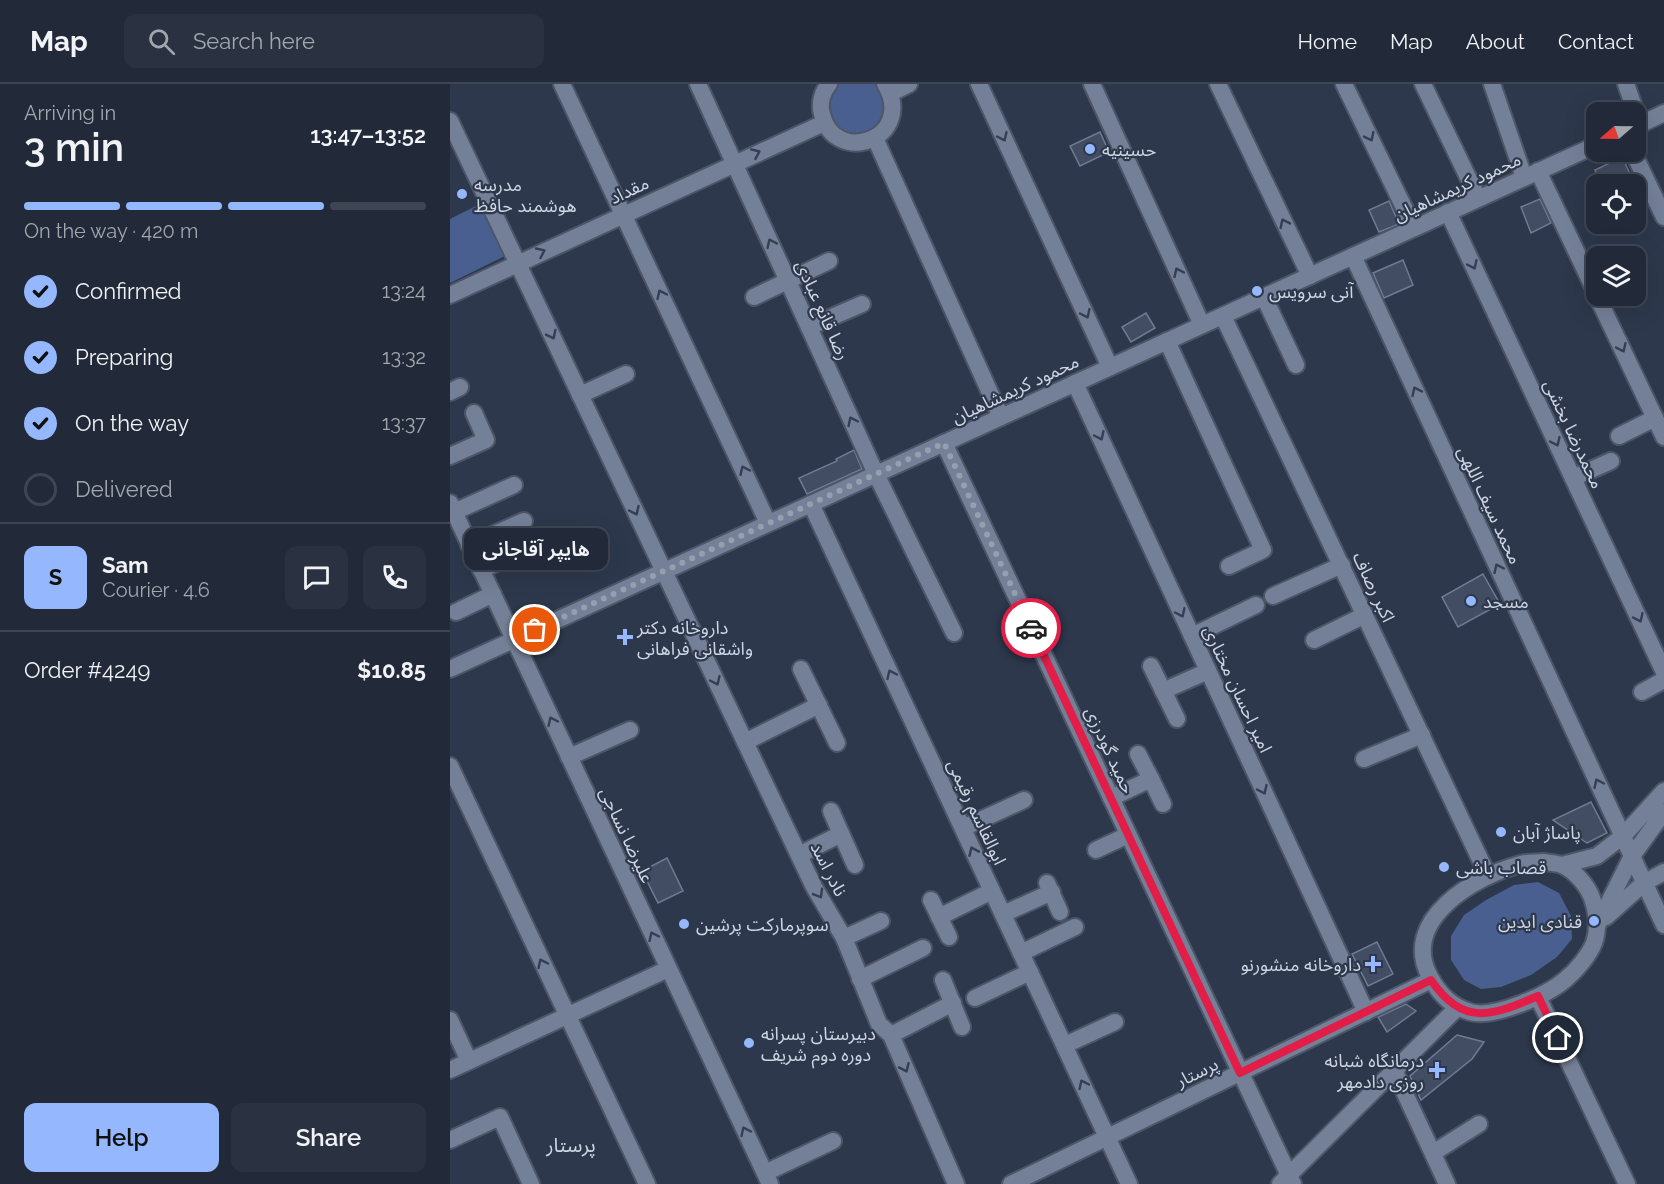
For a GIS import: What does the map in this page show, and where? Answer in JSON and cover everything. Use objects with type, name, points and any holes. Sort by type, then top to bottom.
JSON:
[{"type":"street","points":[[562,84],[768,523]]},
{"type":"street","name":"رضا قانع عبادی","points":[[698,84],[876,474],[954,633]]},
{"type":"street","points":[[829,84],[821,99],[824,123],[841,139],[852,142],[864,142],[883,132],[892,114],[893,103],[888,89],[909,84]]},
{"type":"street","points":[[978,84],[1110,367]]},
{"type":"street","points":[[1092,84],[1202,325]]},
{"type":"street","points":[[1218,84],[1310,276]]},
{"type":"street","points":[[1344,84],[1414,228]]},
{"type":"street","points":[[1424,84],[1478,198]]},
{"type":"street","points":[[1492,84],[1531,174],[1586,274]]},
{"type":"street","points":[[1626,84],[1631,102]]},
{"type":"street","points":[[1646,121],[1664,113]]},
{"type":"street","name":"نادر اسد","points":[[450,122],[814,887],[844,938],[879,1024],[891,1035],[956,1184]]},
{"type":"street","name":"مقداد","points":[[450,295],[824,123]]},
{"type":"street","points":[[875,138],[1001,417]]},
{"type":"street","name":"محمود کریمشاهیان","points":[[450,669],[1586,149]]},
{"type":"street","points":[[1638,162],[1664,217]]},
{"type":"street","name":"محمدرضا بخشی","points":[[1448,212],[1573,478],[1658,643],[1664,672]]},
{"type":"street","name":"محمد سیف اللهی","points":[[1353,255],[1664,925]]},
{"type":"street","points":[[754,297],[829,261]]},
{"type":"street","points":[[1264,297],[1296,365]]},
{"type":"street","points":[[809,327],[862,304]]},
{"type":"street","points":[[1603,306],[1664,437]]},
{"type":"street","name":"اکبر رصاف","points":[[1223,315],[1488,876]]},
{"type":"street","points":[[1167,341],[1263,550],[1229,566]]},
{"type":"street","points":[[580,395],[626,374]]},
{"type":"street","name":"امیر احسان مختاری","points":[[1075,383],[1366,1012]]},
{"type":"street","points":[[450,456],[486,440],[474,413]]},
{"type":"street","points":[[1619,436],[1655,418]]},
{"type":"street","name":"حمید گودرزی","points":[[944,443],[1240,1073],[1287,1181]]},
{"type":"street","points":[[1573,478],[1611,461]]},
{"type":"street","points":[[452,508],[514,485]]},
{"type":"street","name":"ابوالقاسم رقیمی","points":[[811,504],[1129,1184]]},
{"type":"street","name":"علیرضا نساجی","points":[[452,508],[767,1179]]},
{"type":"street","points":[[469,545],[524,521]]},
{"type":"street","points":[[481,570],[514,555]]},
{"type":"street","points":[[1273,596],[1342,565]]},
{"type":"street","points":[[456,612],[493,594]]},
{"type":"street","points":[[1192,636],[1256,605]]},
{"type":"street","points":[[1314,640],[1365,615]]},
{"type":"street","points":[[1151,666],[1177,719]]},
{"type":"street","points":[[801,669],[837,743]]},
{"type":"street","points":[[1163,691],[1208,671]]},
{"type":"street","points":[[1642,692],[1664,681]]},
{"type":"street","points":[[745,742],[819,705]]},
{"type":"street","points":[[569,757],[630,730]]},
{"type":"street","points":[[1364,759],[1422,735]]},
{"type":"street","points":[[1138,754],[1163,804]]},
{"type":"street","points":[[450,766],[646,1184]]},
{"type":"street","points":[[1111,798],[1151,779]]},
{"type":"street","points":[[1562,865],[1577,876],[1589,891],[1595,908],[1597,926],[1594,943],[1586,957],[1566,979],[1538,996],[1514,1006],[1476,1014],[1457,1008],[1442,995],[1431,980],[1423,958],[1423,942],[1432,919],[1452,897],[1488,876],[1523,863],[1544,862],[1562,865],[1597,856],[1623,836],[1664,791]]},
{"type":"street","points":[[963,828],[1024,800]]},
{"type":"street","points":[[831,811],[855,865]]},
{"type":"street","points":[[1597,926],[1632,856],[1664,812]]},
{"type":"street","points":[[799,855],[841,834]]},
{"type":"street","points":[[1096,850],[1128,835]]},
{"type":"street","points":[[1597,926],[1644,883],[1664,872]]},
{"type":"street","points":[[1003,914],[1049,887],[1060,912]]},
{"type":"street","points":[[939,917],[992,891]]},
{"type":"street","points":[[931,900],[949,937]]},
{"type":"street","points":[[844,938],[881,921]]},
{"type":"street","points":[[1021,953],[1075,927]]},
{"type":"street","points":[[860,979],[923,948]]},
{"type":"street","points":[[450,1070],[668,969]]},
{"type":"street","points":[[975,998],[1030,972]]},
{"type":"street","points":[[943,980],[962,1027]]},
{"type":"street","name":"پرستار","points":[[1011,1184],[1431,980]]},
{"type":"street","points":[[1538,996],[1627,1184]]},
{"type":"street","points":[[891,1035],[952,1003]]},
{"type":"street","points":[[1287,1181],[1457,1008]]},
{"type":"street","points":[[450,1020],[469,1061]]},
{"type":"street","points":[[1065,1045],[1115,1022]]},
{"type":"street","points":[[1394,1070],[1448,1184]]},
{"type":"street","points":[[450,1140],[500,1117],[531,1184]]},
{"type":"street","points":[[1433,1153],[1479,1124]]},
{"type":"street","points":[[767,1179],[833,1141]]},
{"type":"shaded area","points":[[836,84],[878,84],[884,92],[884,122],[858,137],[839,131],[827,115],[828,96]]},
{"type":"shaded area","points":[[480,204],[505,256],[450,283],[450,219]]},
{"type":"shaded area","points":[[1538,882],[1559,893],[1571,916],[1572,939],[1557,957],[1531,975],[1501,987],[1481,989],[1464,980],[1451,960],[1451,936],[1464,915],[1514,885]]},
{"type":"building","name":"حسینیه","points":[[1100,132],[1109,152],[1080,166],[1070,146]]},
{"type":"building","points":[[1612,162],[1624,162],[1630,174],[1597,174],[1595,170]]},
{"type":"building","points":[[1540,199],[1551,223],[1531,233],[1521,207]]},
{"type":"building","points":[[1389,201],[1399,224],[1379,232],[1369,210]]},
{"type":"building","points":[[1403,260],[1413,285],[1384,298],[1373,273]]},
{"type":"building","points":[[1146,313],[1155,328],[1131,342],[1122,327]]},
{"type":"building","points":[[854,450],[862,469],[807,494],[799,478],[837,461],[836,459]]},
{"type":"building","name":"مسجد","points":[[1483,574],[1500,604],[1458,627],[1442,597]]},
{"type":"building","points":[[1591,802],[1607,833],[1587,843],[1553,820]]},
{"type":"building","points":[[667,858],[683,891],[658,903],[642,871]]},
{"type":"building","name":"داروخانه منشورنو","points":[[1377,942],[1393,974],[1368,986],[1352,954]]},
{"type":"building","points":[[1406,1004],[1416,1011],[1387,1032],[1378,1017]]},
{"type":"building","name":"درمانگاه شبانه روزی دادمهر","points":[[1457,1035],[1484,1042],[1472,1059],[1421,1100],[1410,1076]]},
{"type":"way so far","points":[[535,630],[944,443],[1031,628]]},
{"type":"place","name":"حسینیه","points":[[1090,149]]},
{"type":"place","name":"مدرسه هوشمند حافظ","points":[[462,194]]},
{"type":"place","name":"آنی سرویس","points":[[1257,291]]},
{"type":"place","name":"مسجد","points":[[1471,601]]},
{"type":"place","name":"هایپر آقاجانی","points":[[535,630]]},
{"type":"place","name":"داروخانه دکتر واشقانی فراهانی","points":[[625,637]]},
{"type":"place","name":"پاساژ آبان","points":[[1501,832]]},
{"type":"place","name":"قصاب باشی","points":[[1444,867]]},
{"type":"place","name":"قنادی ایدین","points":[[1594,921]]},
{"type":"place","name":"سوپرمارکت پرشین","points":[[684,924]]},
{"type":"place","name":"داروخانه منشورنو","points":[[1373,964]]},
{"type":"place","name":"دبیرستان پسرانه دوره دوم شریف","points":[[749,1043]]},
{"type":"place","name":"درمانگاه شبانه روزی دادمهر","points":[[1437,1070]]},
{"type":"district","name":"پرستار","points":[[571,1145]]},
{"type":"route","points":[[1031,628],[1240,1073],[1431,980],[1442,995],[1457,1008],[1476,1014],[1494,1012],[1538,996],[1558,1038]]}]
